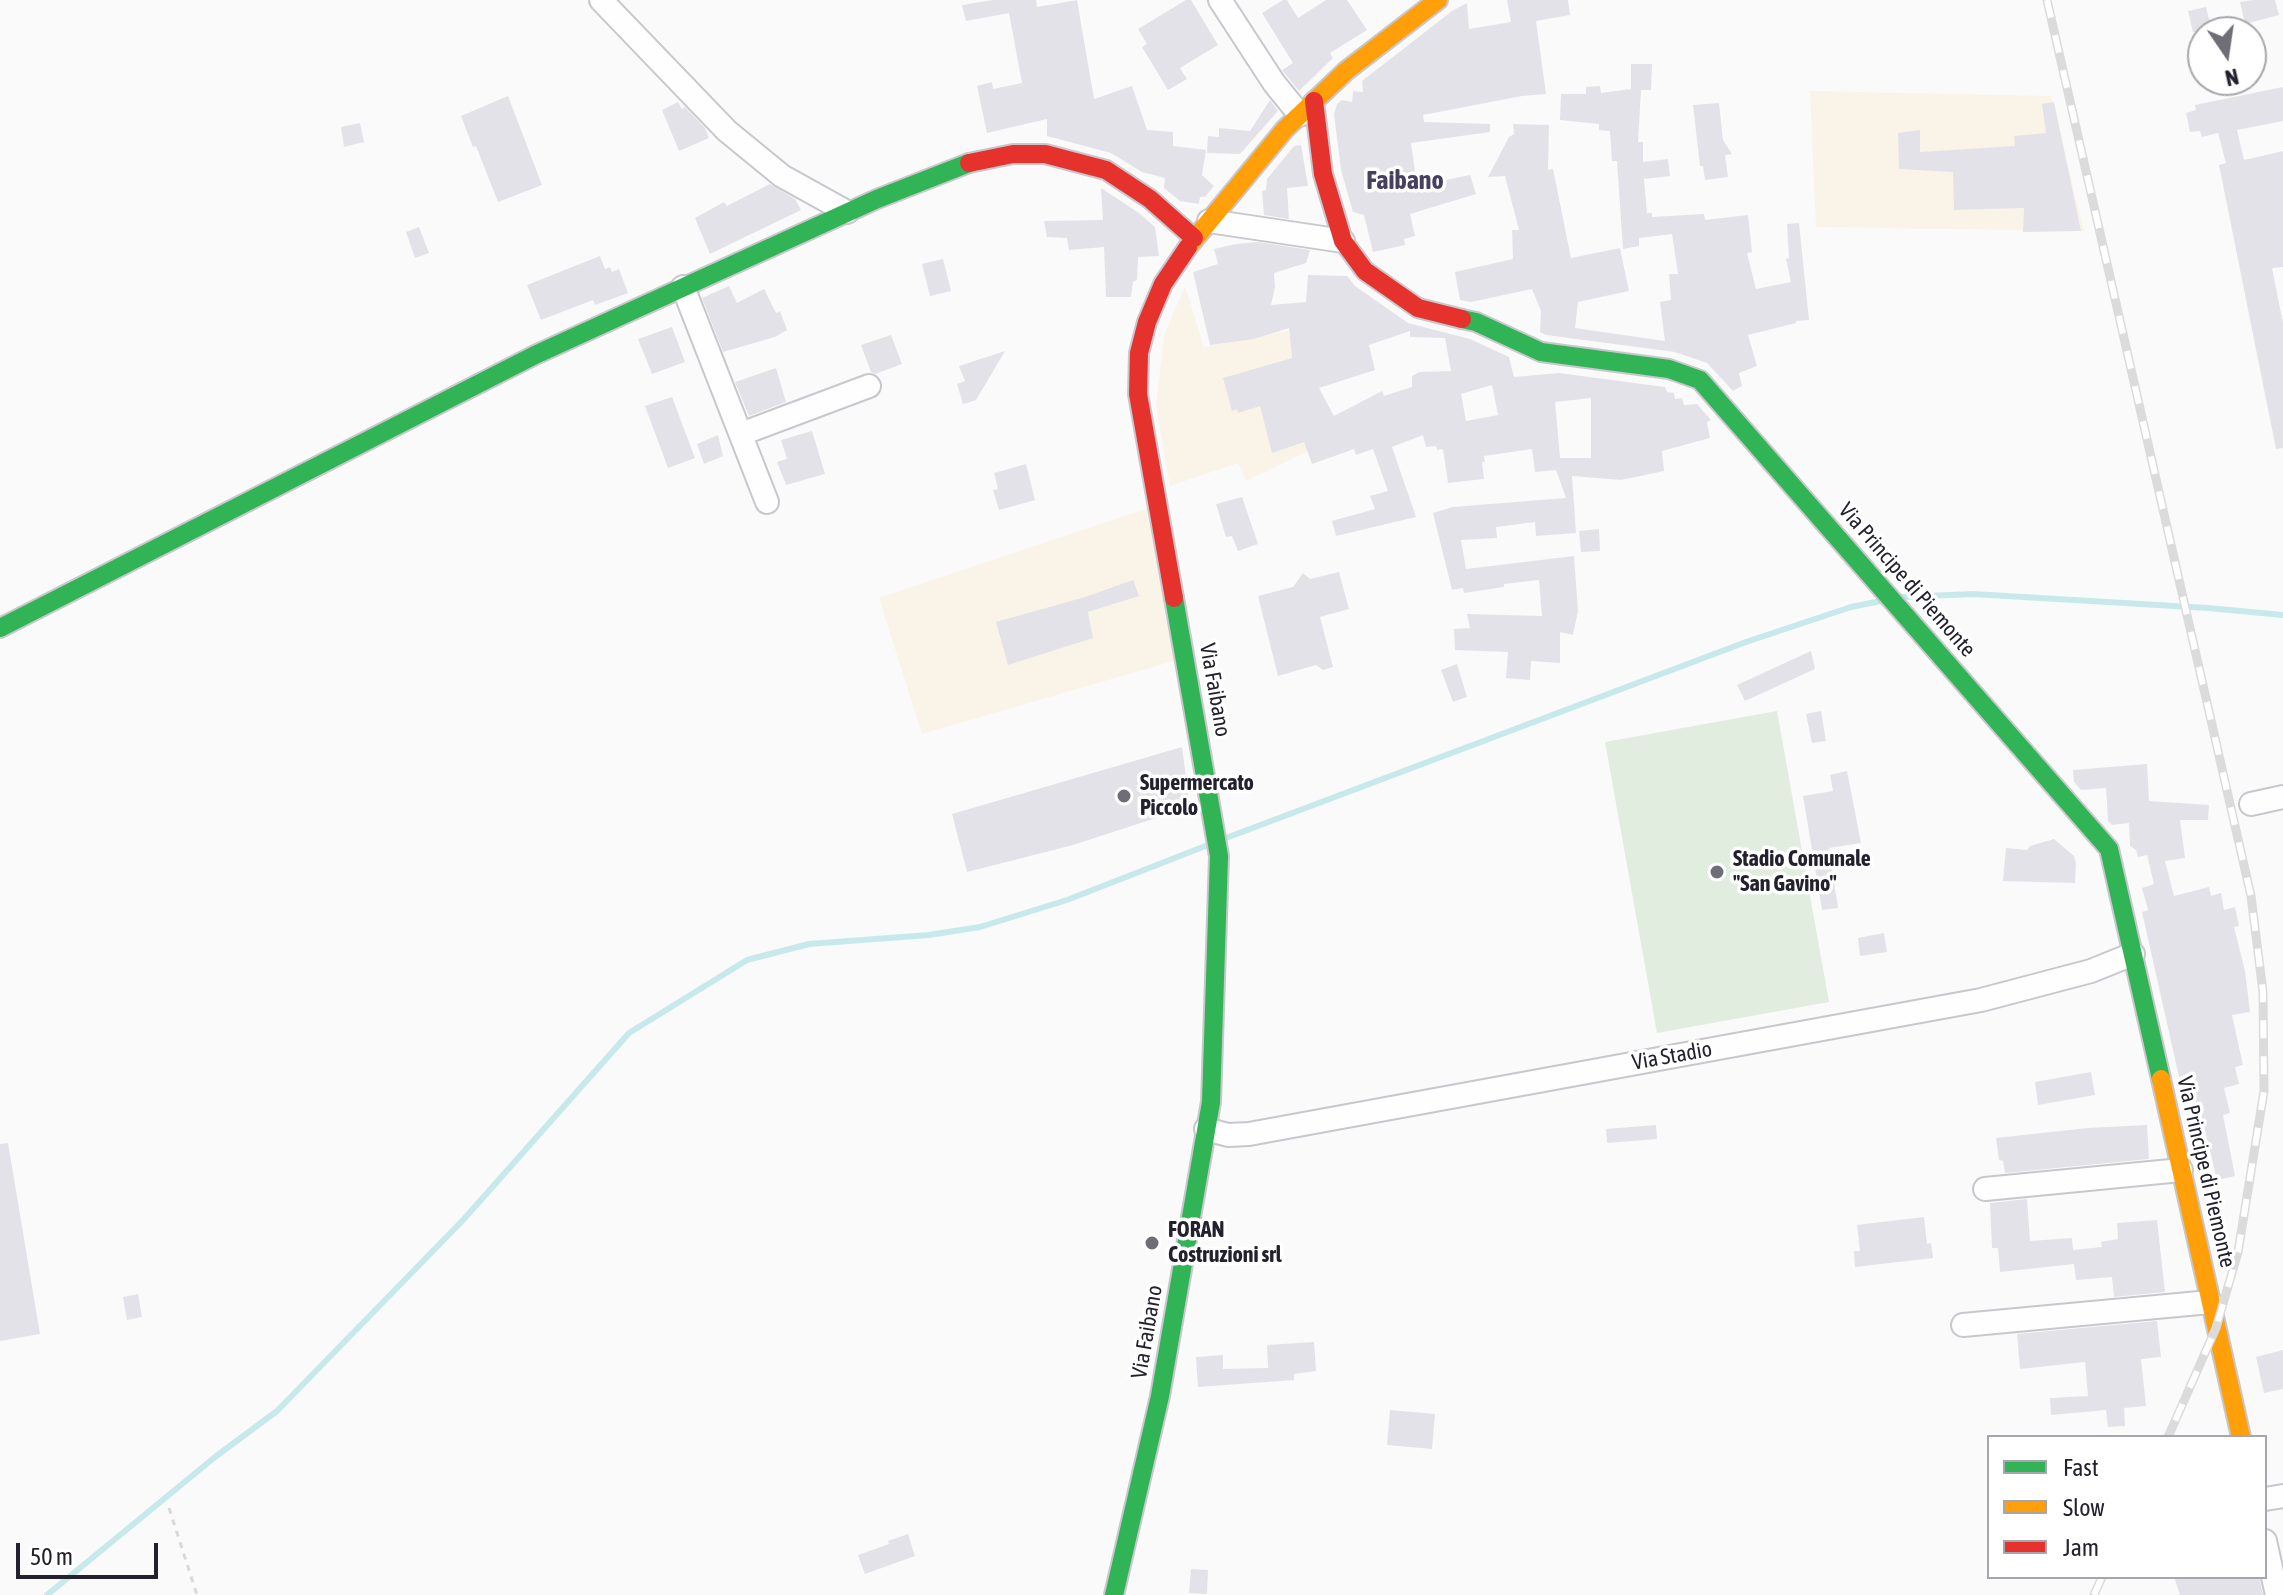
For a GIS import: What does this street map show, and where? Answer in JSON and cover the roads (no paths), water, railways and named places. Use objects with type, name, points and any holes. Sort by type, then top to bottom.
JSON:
[{"type":"street","points":[[601,0],[727,131],[782,176],[847,212]]},
{"type":"street","points":[[1220,0],[1274,83],[1307,108]]},
{"type":"street","name":"Via Faibano","points":[[1114,1595],[1160,1396],[1211,1102],[1219,856],[1138,394],[1139,353],[1147,322],[1163,284],[1202,230],[1307,108],[1346,71],[1438,0]]},
{"type":"street","name":"Via Principe di Piemonte","points":[[1307,108],[1343,241],[1365,271],[1418,308],[1476,322],[1541,352],[1669,369],[1700,380],[2109,849],[2241,1435]]},
{"type":"street","points":[[0,628],[535,355],[847,212],[966,164],[1013,154],[1045,154],[1106,170],[1202,230],[1343,241]]},
{"type":"street","points":[[683,287],[767,502]]},
{"type":"street","points":[[741,434],[869,386]]},
{"type":"street","points":[[2251,804],[2283,797]]},
{"type":"street","name":"Via Stadio","points":[[1206,1129],[1228,1135],[1249,1134],[1981,1000],[2091,971],[2133,954]]},
{"type":"street","points":[[1985,1189],[2181,1170]]},
{"type":"street","points":[[1963,1325],[2210,1302]]},
{"type":"street","points":[[2267,1550],[2277,1595]]},
{"type":"waterway","points":[[1903,597],[1973,594],[2283,615]]},
{"type":"waterway","points":[[1226,838],[1746,642],[1851,607],[1881,601]]},
{"type":"waterway","points":[[47,1595],[215,1457],[277,1411],[464,1219],[629,1033],[747,960],[809,944],[929,935],[980,927],[1067,900],[1208,845]]},
{"type":"railway","points":[[2047,0],[2251,896],[2263,992],[2264,1091],[2238,1252],[2216,1328],[2169,1435]]},
{"type":"railway","points":[[2094,1595],[2101,1579]]},
{"type":"place","name":"Supermercato Piccolo","points":[[1124,796]]},
{"type":"place","name":"Stadio Comunale \"San Gavino\"","points":[[1717,872]]},
{"type":"place","name":"FORAN Costruzioni srl","points":[[1152,1243]]},
{"type":"district","name":"Faibano","points":[[1405,181]]}]
